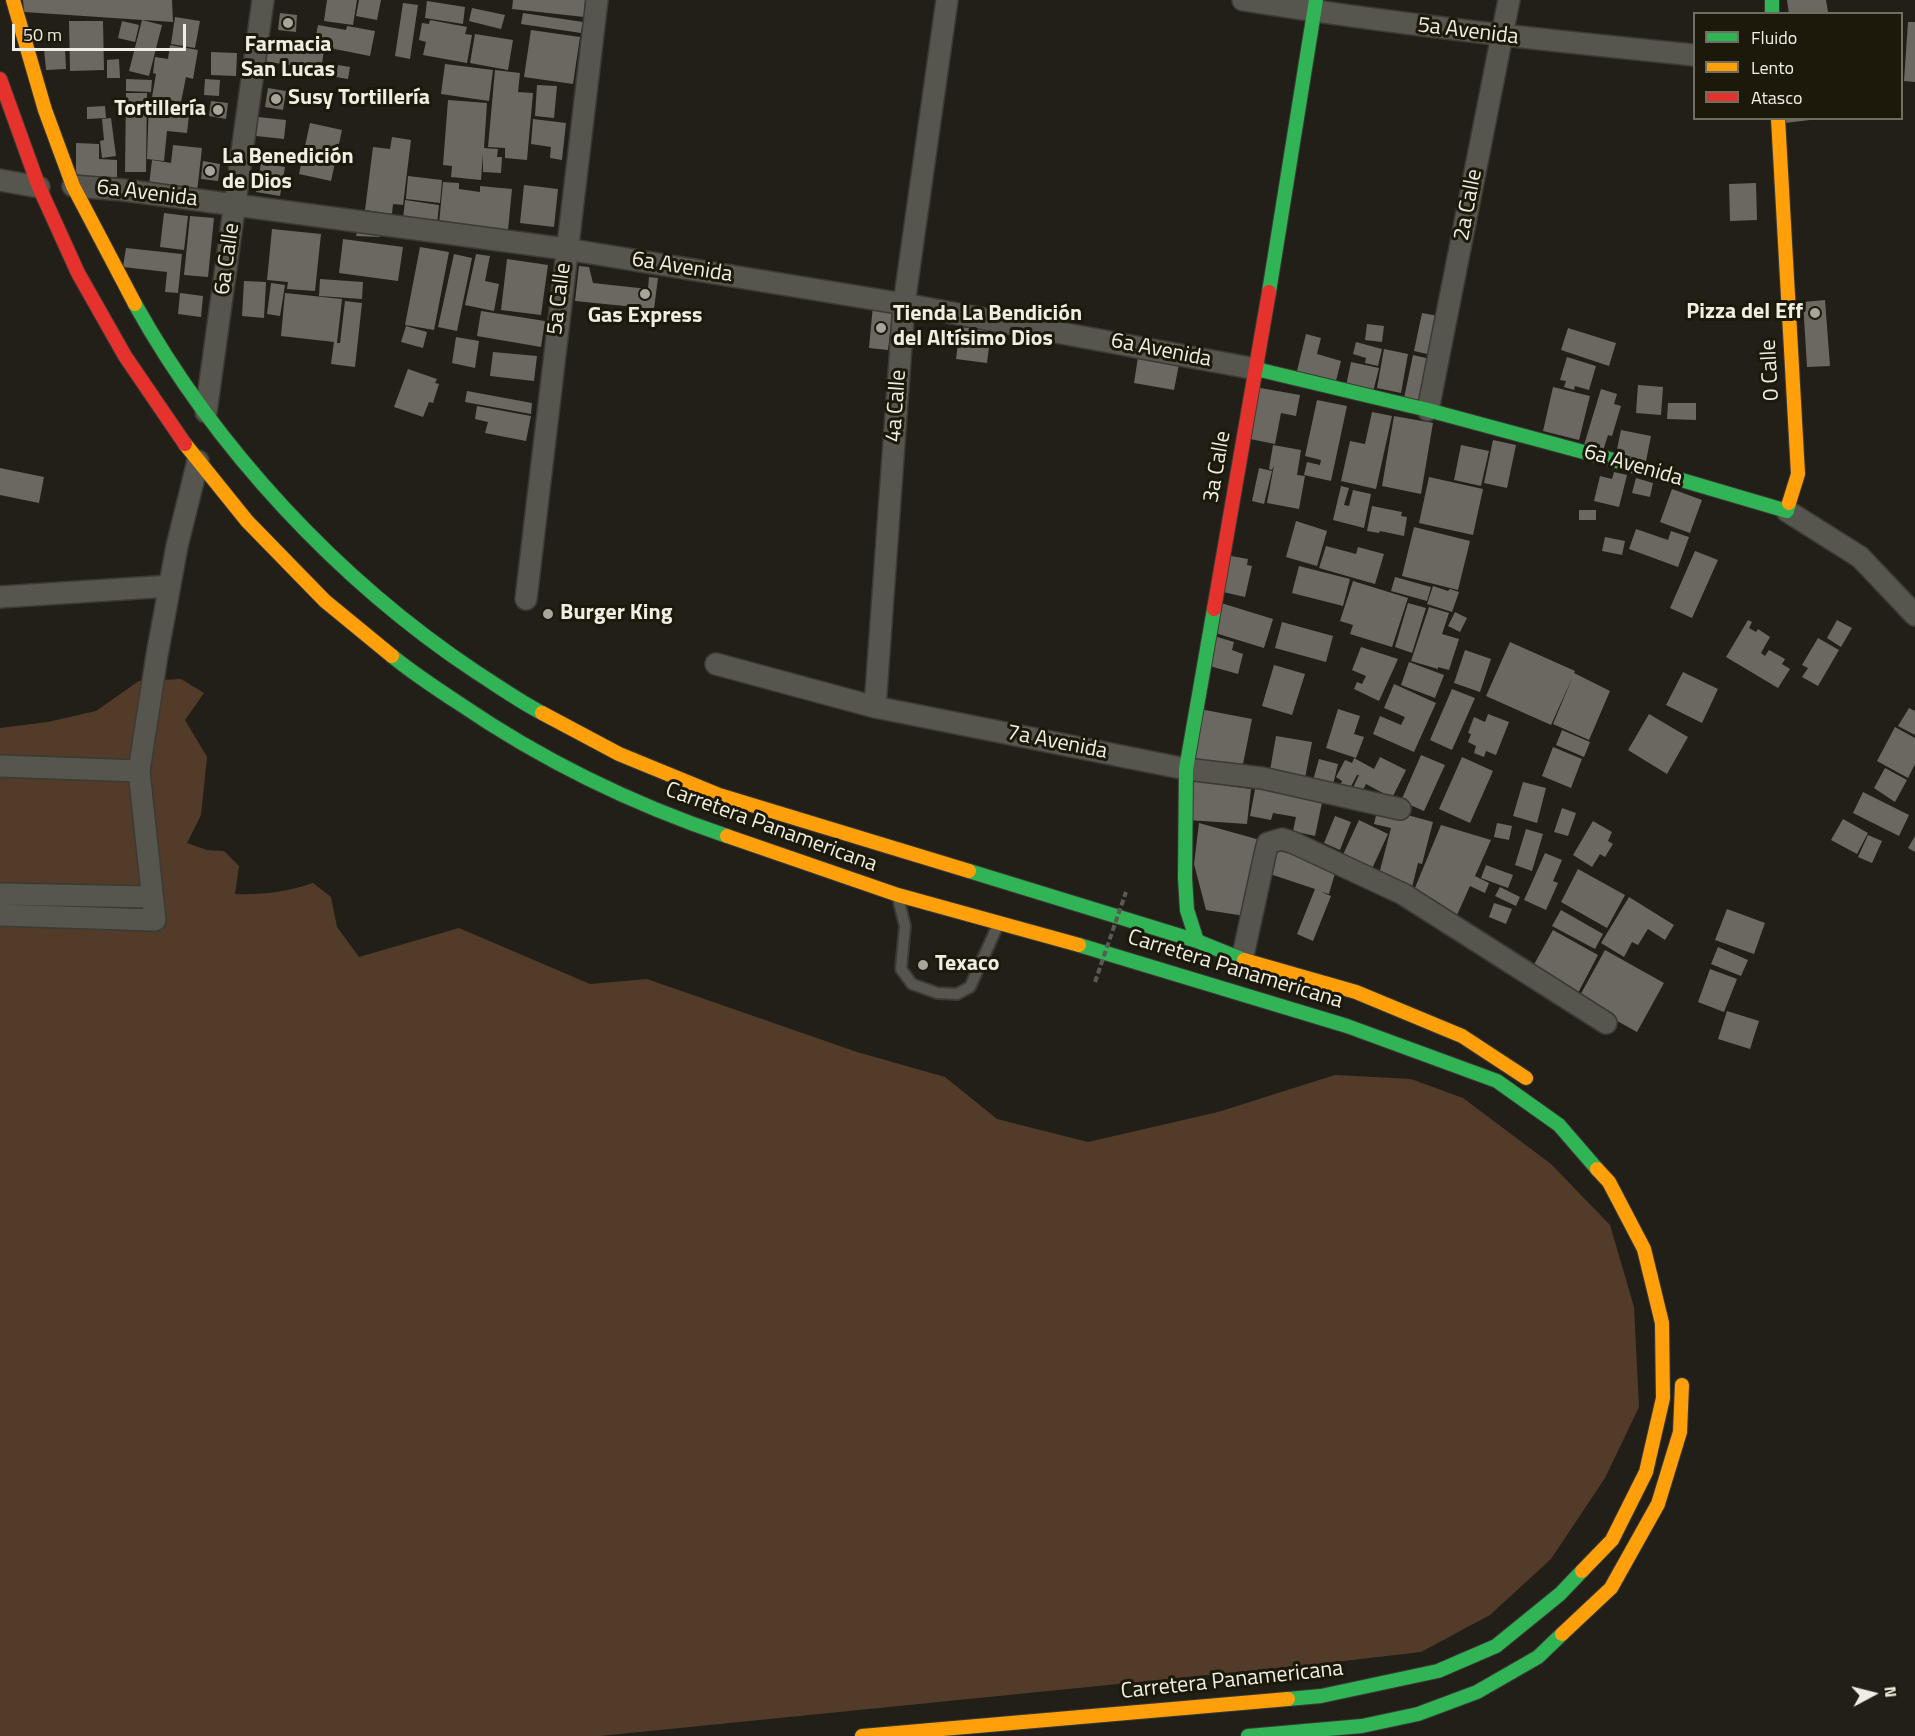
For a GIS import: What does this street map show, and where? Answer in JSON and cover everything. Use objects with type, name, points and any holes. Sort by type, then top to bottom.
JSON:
[{"type":"main road","name":"Carretera Panamericana","points":[[13,0],[45,110],[73,186],[161,350],[206,412],[273,496],[350,574],[433,643],[523,703],[619,754],[719,795],[1197,941],[1242,960],[1356,992],[1462,1036],[1534,1083]]},
{"type":"main road","name":"3a Calle","points":[[1197,941],[1187,910],[1186,769],[1256,369],[1315,6]]},
{"type":"main road","name":"Carretera Panamericana","points":[[0,79],[39,187],[78,273],[125,356],[177,434],[246,521],[325,601],[411,672],[504,734],[603,787],[705,829],[898,895],[1230,989],[1347,1026],[1497,1081],[1559,1125],[1609,1182],[1644,1249],[1662,1323],[1663,1398],[1646,1472],[1612,1540],[1560,1594],[1496,1646],[1438,1671],[1321,1696],[862,1736]]},
{"type":"main road","name":"0 Calle","points":[[1778,120],[1798,474],[1787,510]]},
{"type":"main road","name":"6a Avenida","points":[[1256,369],[1428,410],[1617,460],[1787,510]]},
{"type":"main road","points":[[1248,1736],[1362,1726],[1418,1714],[1477,1692],[1538,1657],[1611,1587],[1658,1504],[1680,1432],[1683,1373]]},
{"type":"street","name":"6a Calle","points":[[206,412],[263,0]]},
{"type":"street","name":"5a Calle","points":[[526,599],[597,0]]},
{"type":"street","name":"4a Calle","points":[[875,707],[904,304],[947,0]]},
{"type":"street","name":"5a Avenida","points":[[1243,0],[1315,6],[1502,37],[1693,55]]},
{"type":"street","name":"2a Calle","points":[[1428,410],[1509,0]]},
{"type":"street","points":[[0,180],[39,187]]},
{"type":"street","name":"6a Avenida","points":[[73,186],[123,190],[566,249],[904,304],[1256,369]]},
{"type":"street","points":[[0,915],[155,920],[139,771],[177,546],[198,461]]},
{"type":"street","name":"6a Avenida","points":[[1787,510],[1860,557],[1915,615]]},
{"type":"street","points":[[0,597],[170,586]]},
{"type":"street","name":"7a Avenida","points":[[716,664],[875,707],[1186,769],[1262,778],[1400,809]]},
{"type":"street","points":[[0,766],[139,771]]},
{"type":"street","points":[[1242,960],[1268,843],[1282,840],[1294,843],[1403,894],[1606,1023]]},
{"type":"street","points":[[0,894],[152,897]]},
{"type":"lane","points":[[898,895],[905,926],[901,969],[912,984],[937,993],[957,994],[970,987],[999,923]]},
{"type":"path","points":[[1095,982],[1126,892]]},
{"type":"shaded area","points":[[181,679],[204,693],[185,720],[207,757],[201,815],[187,843],[207,850],[224,851],[239,866],[235,894],[275,892],[313,883],[331,897],[337,927],[359,957],[459,928],[590,984],[647,979],[857,1052],[945,1077],[997,1119],[1088,1142],[1218,1112],[1335,1075],[1411,1079],[1463,1098],[1551,1164],[1610,1225],[1634,1307],[1639,1407],[1605,1478],[1551,1559],[1490,1615],[1421,1652],[600,1736],[0,1736],[0,728],[48,722],[96,711],[139,681]]},
{"type":"building","points":[[23,0],[172,0],[173,22],[24,12]]},
{"type":"building","points":[[327,0],[357,0],[353,25],[324,21]]},
{"type":"building","points":[[359,0],[381,0],[377,20],[356,16]]},
{"type":"building","points":[[513,0],[585,0],[584,17],[512,9]]},
{"type":"building","points":[[1787,0],[1826,0],[1828,12],[1789,12]]},
{"type":"building","points":[[427,1],[465,7],[463,24],[425,18]]},
{"type":"building","points":[[403,3],[418,5],[410,59],[395,56]]},
{"type":"building","points":[[472,8],[505,15],[501,29],[469,21]]},
{"type":"building","name":"Farmacia San Lucas","points":[[280,13],[297,15],[296,32],[278,30]]},
{"type":"building","points":[[523,13],[583,22],[581,33],[521,24]]},
{"type":"building","points":[[175,17],[200,21],[195,48],[171,44]]},
{"type":"building","points":[[142,20],[162,25],[149,76],[129,71]]},
{"type":"building","points":[[430,20],[467,27],[465,34],[472,35],[467,63],[423,55],[426,42],[419,40],[422,23],[429,24]]},
{"type":"building","points":[[69,21],[103,21],[104,70],[70,71]]},
{"type":"building","points":[[122,21],[139,25],[135,42],[118,38]]},
{"type":"building","points":[[1908,22],[1915,22],[1915,82],[1904,81]]},
{"type":"building","points":[[318,25],[346,30],[347,26],[375,31],[370,56],[314,45]]},
{"type":"building","points":[[531,30],[580,37],[573,84],[524,77]]},
{"type":"building","points":[[475,34],[513,40],[508,70],[470,63]]},
{"type":"building","points":[[266,41],[324,50],[321,70],[263,61]]},
{"type":"building","points":[[170,45],[198,50],[193,79],[186,77],[181,102],[152,97],[156,74],[153,73],[155,57],[168,59]]},
{"type":"building","points":[[65,48],[66,69],[46,70],[44,49]]},
{"type":"building","points":[[211,52],[237,53],[236,76],[211,75]]},
{"type":"building","points":[[119,59],[120,78],[107,78],[107,60]]},
{"type":"building","points":[[445,64],[493,70],[489,101],[441,94]]},
{"type":"building","points":[[338,65],[350,67],[348,79],[336,77]]},
{"type":"building","points":[[495,70],[520,73],[518,92],[533,93],[527,160],[505,158],[505,148],[488,147]]},
{"type":"building","points":[[126,79],[152,80],[151,92],[126,91]]},
{"type":"building","points":[[205,79],[220,80],[219,96],[204,95]]},
{"type":"building","points":[[537,85],[557,86],[554,118],[535,116]]},
{"type":"building","name":"Susy Tortillería","points":[[268,88],[286,91],[283,110],[265,107]]},
{"type":"building","points":[[126,93],[147,93],[146,172],[125,172]]},
{"type":"building","points":[[149,100],[190,106],[187,133],[167,131],[164,161],[147,159]]},
{"type":"building","points":[[448,100],[487,103],[484,148],[498,149],[497,157],[502,157],[501,173],[483,172],[483,154],[481,180],[451,177],[452,166],[443,165]]},
{"type":"building","name":"Tortillería","points":[[211,101],[228,103],[226,119],[209,116]]},
{"type":"building","points":[[105,106],[106,118],[87,119],[87,107]]},
{"type":"building","points":[[258,117],[286,120],[284,139],[256,136]]},
{"type":"building","points":[[111,118],[116,156],[102,158],[100,141],[104,140],[102,119]]},
{"type":"building","points":[[533,119],[566,123],[562,160],[550,158],[551,147],[531,144]]},
{"type":"building","points":[[1785,120],[1810,120],[1785,123]]},
{"type":"building","points":[[310,123],[342,130],[331,181],[299,174]]},
{"type":"building","points":[[392,137],[411,140],[403,205],[393,204],[392,214],[365,210],[373,147],[390,149]]},
{"type":"building","points":[[76,143],[99,144],[99,159],[117,160],[117,177],[76,176]]},
{"type":"building","points":[[173,145],[202,148],[197,192],[149,186],[152,160],[171,163]]},
{"type":"building","name":"La Benedición de Dios","points":[[203,161],[220,164],[218,181],[201,179]]},
{"type":"building","points":[[261,163],[285,167],[280,196],[256,192]]},
{"type":"building","points":[[408,176],[442,180],[440,203],[406,199]]},
{"type":"building","points":[[443,182],[459,183],[459,189],[480,192],[480,186],[512,189],[508,230],[439,224]]},
{"type":"building","points":[[1756,183],[1757,220],[1730,221],[1729,184]]},
{"type":"building","points":[[524,185],[558,189],[554,227],[520,223]]},
{"type":"building","points":[[405,200],[439,205],[437,224],[403,220]]},
{"type":"building","points":[[164,213],[188,216],[184,250],[160,247]]},
{"type":"building","points":[[190,216],[214,218],[208,277],[184,275]]},
{"type":"building","points":[[272,229],[321,234],[315,291],[287,289],[288,282],[267,280]]},
{"type":"building","points":[[357,232],[380,233],[380,237],[356,236]]},
{"type":"building","points":[[343,239],[403,247],[398,281],[339,273]]},
{"type":"building","points":[[420,247],[449,252],[434,330],[405,325]]},
{"type":"building","points":[[126,248],[182,254],[178,293],[165,292],[167,272],[123,267]]},
{"type":"building","points":[[454,254],[472,258],[457,331],[438,327]]},
{"type":"building","points":[[476,254],[490,256],[485,281],[499,284],[494,311],[465,305]]},
{"type":"building","points":[[507,259],[548,265],[541,315],[501,310]]},
{"type":"building","points":[[579,266],[589,267],[593,283],[648,289],[649,277],[658,278],[654,309],[575,301]]},
{"type":"building","points":[[320,279],[363,282],[362,299],[319,296]]},
{"type":"building","points":[[244,281],[266,282],[264,318],[242,316]]},
{"type":"building","points":[[271,283],[285,285],[280,316],[267,314]]},
{"type":"building","points":[[180,293],[203,296],[201,317],[178,314]]},
{"type":"building","points":[[285,293],[342,299],[337,343],[340,343],[345,301],[362,303],[355,367],[331,364],[334,342],[281,336]]},
{"type":"building","points":[[1825,300],[1830,366],[1807,367],[1803,302]]},
{"type":"building","name":"Tienda La Bendición del Altísimo Dios","points":[[873,305],[893,307],[888,350],[869,348]]},
{"type":"building","points":[[481,311],[545,321],[541,347],[477,336]]},
{"type":"building","points":[[1422,313],[1444,317],[1436,356],[1414,351]]},
{"type":"building","points":[[1367,324],[1384,326],[1382,342],[1365,340]]},
{"type":"building","points":[[406,326],[427,332],[423,348],[401,342]]},
{"type":"building","points":[[960,327],[991,331],[987,363],[956,359]]},
{"type":"building","points":[[1568,328],[1616,343],[1609,366],[1561,350]]},
{"type":"building","points":[[1306,334],[1321,338],[1317,354],[1341,361],[1335,385],[1296,375]]},
{"type":"building","points":[[456,337],[479,341],[475,368],[452,363]]},
{"type":"building","points":[[1356,342],[1382,349],[1378,366],[1365,363],[1366,358],[1353,354]]},
{"type":"building","points":[[1384,349],[1408,354],[1401,393],[1377,388]]},
{"type":"building","points":[[493,352],[537,356],[534,381],[490,376]]},
{"type":"building","points":[[1413,355],[1435,360],[1427,403],[1404,398]]},
{"type":"building","points":[[1138,357],[1179,364],[1174,390],[1134,383]]},
{"type":"building","points":[[1567,357],[1596,366],[1589,390],[1575,386],[1574,390],[1564,387],[1566,381],[1560,380]]},
{"type":"building","points":[[1351,362],[1379,368],[1373,392],[1346,386]]},
{"type":"building","points":[[408,369],[437,379],[435,383],[439,384],[433,403],[429,402],[423,417],[394,407]]},
{"type":"building","points":[[1638,385],[1663,387],[1661,415],[1636,413]]},
{"type":"building","points":[[1255,387],[1300,395],[1296,416],[1281,413],[1275,444],[1245,438]]},
{"type":"building","points":[[1553,387],[1590,396],[1579,440],[1543,431]]},
{"type":"building","points":[[1601,389],[1617,394],[1614,404],[1621,406],[1612,436],[1608,435],[1603,451],[1584,445]]},
{"type":"building","points":[[467,391],[532,403],[531,414],[465,402]]},
{"type":"building","points":[[1317,400],[1347,406],[1331,481],[1304,475],[1307,462],[1320,465],[1321,460],[1305,456]]},
{"type":"building","points":[[1668,403],[1696,403],[1696,420],[1667,419]]},
{"type":"building","points":[[477,406],[531,416],[526,441],[485,433],[488,422],[475,419]]},
{"type":"building","points":[[1372,412],[1392,416],[1376,489],[1341,481],[1350,441],[1365,444]]},
{"type":"building","points":[[1394,416],[1433,423],[1421,494],[1382,486]]},
{"type":"building","points":[[1621,430],[1651,436],[1646,461],[1616,454]]},
{"type":"building","points":[[1493,440],[1516,445],[1507,488],[1484,483]]},
{"type":"building","points":[[1273,445],[1301,450],[1297,475],[1305,476],[1299,509],[1267,503],[1274,465],[1272,470],[1269,469]]},
{"type":"building","points":[[1461,445],[1489,451],[1481,486],[1454,480]]},
{"type":"building","points":[[0,468],[44,477],[39,503],[0,495]]},
{"type":"building","points":[[1259,468],[1272,471],[1264,504],[1252,501]]},
{"type":"building","points":[[1614,472],[1627,475],[1619,507],[1594,501],[1600,476],[1612,479]]},
{"type":"building","points":[[1429,477],[1483,489],[1473,535],[1419,523]]},
{"type":"building","points":[[1636,478],[1653,483],[1650,497],[1632,493]]},
{"type":"building","points":[[1341,486],[1349,488],[1344,505],[1349,506],[1353,490],[1371,494],[1364,528],[1333,520]]},
{"type":"building","points":[[1672,489],[1702,500],[1690,533],[1660,522]]},
{"type":"building","points":[[1372,506],[1402,512],[1401,516],[1407,517],[1404,536],[1367,531]]},
{"type":"building","points":[[1579,510],[1596,510],[1596,520],[1579,520]]},
{"type":"building","points":[[1296,521],[1327,531],[1317,566],[1286,557]]},
{"type":"building","points":[[1414,527],[1470,541],[1458,590],[1402,576]]},
{"type":"building","points":[[1636,529],[1668,540],[1671,531],[1689,537],[1678,567],[1629,549]]},
{"type":"building","points":[[1605,537],[1625,541],[1622,555],[1602,551]]},
{"type":"building","points":[[1326,546],[1356,554],[1358,547],[1384,554],[1375,584],[1319,568]]},
{"type":"building","points":[[1695,551],[1718,560],[1692,618],[1670,608]]},
{"type":"building","points":[[1231,556],[1248,559],[1247,565],[1252,566],[1245,597],[1223,592]]},
{"type":"building","points":[[1299,566],[1350,579],[1343,606],[1292,593]]},
{"type":"building","points":[[1395,577],[1431,587],[1427,601],[1391,591]]},
{"type":"building","points":[[1353,581],[1408,598],[1392,647],[1350,634],[1353,625],[1340,621]]},
{"type":"building","points":[[1433,586],[1459,592],[1452,612],[1427,604]]},
{"type":"building","points":[[1221,603],[1273,619],[1264,648],[1212,632]]},
{"type":"building","points":[[1408,603],[1426,608],[1412,653],[1395,647]]},
{"type":"building","points":[[1429,607],[1449,613],[1442,634],[1459,639],[1449,670],[1411,661]]},
{"type":"building","points":[[1455,612],[1467,618],[1460,632],[1448,626]]},
{"type":"building","points":[[1748,620],[1752,622],[1749,628],[1756,632],[1758,629],[1770,637],[1761,653],[1765,656],[1769,650],[1785,659],[1782,664],[1790,669],[1778,688],[1726,657]]},
{"type":"building","points":[[1837,620],[1852,628],[1841,647],[1827,638]]},
{"type":"building","points":[[1282,622],[1333,636],[1326,662],[1275,648]]},
{"type":"building","points":[[1214,636],[1234,642],[1232,650],[1243,654],[1238,674],[1206,665]]},
{"type":"building","points":[[1818,638],[1839,650],[1818,686],[1802,677],[1808,668],[1802,665]]},
{"type":"building","points":[[1510,642],[1575,671],[1574,673],[1610,691],[1589,740],[1553,724],[1573,676],[1551,725],[1486,696]]},
{"type":"building","points":[[1361,647],[1398,659],[1379,701],[1354,689],[1357,682],[1362,684],[1366,676],[1352,670]]},
{"type":"building","points":[[1465,650],[1491,659],[1480,692],[1454,683]]},
{"type":"building","points":[[1409,662],[1444,675],[1435,698],[1401,685]]},
{"type":"building","points":[[1274,665],[1305,674],[1292,715],[1262,706]]},
{"type":"building","points":[[1683,672],[1718,689],[1702,723],[1666,705]]},
{"type":"building","points":[[1394,684],[1436,703],[1414,752],[1373,734],[1380,716],[1401,725],[1405,717],[1384,708]]},
{"type":"building","points":[[1452,689],[1475,698],[1452,750],[1430,740]]},
{"type":"building","points":[[1909,708],[1915,711],[1915,735],[1898,726]]},
{"type":"building","points":[[1200,709],[1252,719],[1243,764],[1269,769],[1190,763]]},
{"type":"building","points":[[1338,709],[1360,716],[1354,734],[1364,737],[1356,758],[1326,748]]},
{"type":"building","points":[[1488,714],[1509,722],[1496,755],[1486,751],[1484,757],[1474,753],[1476,746],[1468,742],[1471,734],[1468,733],[1474,717],[1485,722]]},
{"type":"building","points":[[1649,714],[1688,737],[1667,774],[1628,750]]},
{"type":"building","points":[[1895,727],[1915,738],[1915,764],[1908,778],[1877,761]]},
{"type":"building","points":[[1562,730],[1590,742],[1584,757],[1556,745]]},
{"type":"building","points":[[1276,736],[1312,742],[1304,783],[1269,776]]},
{"type":"building","points":[[1553,747],[1582,759],[1571,788],[1542,776]]},
{"type":"building","points":[[1421,755],[1445,765],[1424,811],[1401,801]]},
{"type":"building","points":[[1380,757],[1406,770],[1392,798],[1366,784],[1358,799],[1350,794],[1359,775],[1347,794],[1338,790],[1342,781],[1336,777],[1345,760],[1352,763],[1354,758],[1374,769]]},
{"type":"building","points":[[1462,757],[1493,771],[1470,823],[1439,809]]},
{"type":"building","points":[[1319,759],[1338,764],[1332,789],[1312,784]]},
{"type":"building","points":[[1885,768],[1907,780],[1895,802],[1874,788]]},
{"type":"building","points":[[1193,781],[1251,789],[1247,824],[1188,820]]},
{"type":"building","points":[[1523,782],[1546,788],[1537,823],[1513,816]]},
{"type":"building","points":[[1256,784],[1323,798],[1315,836],[1293,831],[1296,817],[1273,813],[1271,820],[1250,816]]},
{"type":"building","points":[[1863,792],[1909,815],[1899,836],[1853,813]]},
{"type":"building","points":[[1378,807],[1433,822],[1422,864],[1418,863],[1412,887],[1378,878],[1391,828],[1374,824]]},
{"type":"building","points":[[1562,808],[1576,813],[1568,836],[1554,832]]},
{"type":"building","points":[[1335,816],[1351,822],[1340,850],[1324,843]]},
{"type":"building","points":[[1843,819],[1868,833],[1857,854],[1831,840]]},
{"type":"building","points":[[1359,820],[1388,834],[1370,873],[1341,859]]},
{"type":"building","points":[[1593,821],[1612,832],[1608,841],[1613,844],[1605,857],[1600,854],[1592,867],[1573,855]]},
{"type":"building","points":[[1199,823],[1260,840],[1245,916],[1206,910],[1194,864]]},
{"type":"building","points":[[1497,823],[1512,826],[1509,840],[1494,837]]},
{"type":"building","points":[[1441,825],[1491,840],[1475,876],[1489,883],[1485,893],[1470,886],[1457,915],[1412,895]]},
{"type":"building","points":[[1526,829],[1543,834],[1532,871],[1515,865]]},
{"type":"building","points":[[1868,835],[1882,841],[1872,863],[1858,857]]},
{"type":"building","points":[[1915,836],[1915,852],[1908,848]]},
{"type":"building","points":[[1279,847],[1337,866],[1329,894],[1321,892],[1331,896],[1313,941],[1297,934],[1315,889],[1270,874]]},
{"type":"building","points":[[1545,853],[1562,860],[1553,881],[1558,883],[1546,910],[1524,900]]},
{"type":"building","points":[[1486,865],[1513,875],[1508,888],[1481,878]]},
{"type":"building","points":[[1578,869],[1625,895],[1607,928],[1561,902]]},
{"type":"building","points":[[1500,887],[1520,897],[1516,906],[1495,896]]},
{"type":"building","points":[[1629,897],[1674,925],[1665,940],[1648,929],[1638,945],[1632,942],[1624,957],[1601,943]]},
{"type":"building","points":[[1494,903],[1512,909],[1506,924],[1489,917]]},
{"type":"building","points":[[1727,909],[1765,923],[1754,954],[1715,940]]},
{"type":"building","points":[[1561,910],[1603,934],[1595,949],[1552,926]]},
{"type":"building","points":[[1553,930],[1598,955],[1578,993],[1532,968]]},
{"type":"building","points":[[1718,947],[1748,960],[1741,976],[1711,964]]},
{"type":"building","points":[[1605,950],[1664,983],[1637,1032],[1578,999]]},
{"type":"building","points":[[1710,969],[1737,979],[1724,1012],[1698,1002]]},
{"type":"building","points":[[1727,1011],[1759,1021],[1750,1049],[1718,1039]]},
{"type":"traffic: fast","points":[[1269,292],[1316,0]]},
{"type":"traffic: fast","points":[[1772,0],[1772,12]]},
{"type":"traffic: fast","points":[[135,304],[167,357],[242,460],[329,554],[425,636],[476,672],[542,713]]},
{"type":"traffic: fast","points":[[1256,369],[1428,410],[1617,461],[1787,511],[1789,503]]},
{"type":"traffic: fast","points":[[1197,941],[1187,910],[1186,769],[1214,609]]},
{"type":"traffic: fast","points":[[392,656],[491,724],[555,762],[622,795],[727,836]]},
{"type":"traffic: fast","points":[[969,871],[1197,941],[1244,960]]},
{"type":"traffic: fast","points":[[1079,945],[1347,1026],[1497,1081],[1559,1125],[1597,1169]]},
{"type":"traffic: fast","points":[[1288,1699],[1321,1696],[1438,1671],[1496,1646],[1560,1594],[1582,1571]]},
{"type":"traffic: fast","points":[[1248,1736],[1362,1726],[1418,1714],[1477,1692],[1538,1657],[1562,1634]]},
{"type":"traffic: slow","points":[[13,0],[45,110],[73,186],[135,304]]},
{"type":"traffic: slow","points":[[1778,120],[1798,474],[1789,503]]},
{"type":"traffic: slow","points":[[185,444],[247,521],[325,601],[392,656]]},
{"type":"traffic: slow","points":[[542,713],[619,754],[719,795],[969,871]]},
{"type":"traffic: slow","points":[[727,836],[898,895],[1079,945]]},
{"type":"traffic: slow","points":[[1244,960],[1356,992],[1462,1036],[1526,1078]]},
{"type":"traffic: slow","points":[[1582,1571],[1612,1540],[1646,1472],[1663,1398],[1662,1323],[1644,1249],[1609,1182],[1597,1169]]},
{"type":"traffic: slow","points":[[1562,1634],[1611,1588],[1658,1504],[1680,1432],[1682,1385]]},
{"type":"traffic: slow","points":[[862,1736],[1288,1699]]},
{"type":"traffic: jam","points":[[0,79],[39,187],[78,273],[125,356],[185,444]]},
{"type":"traffic: jam","points":[[1214,609],[1269,292]]},
{"type":"place","name":"Farmacia San Lucas","points":[[288,23]]},
{"type":"place","name":"Susy Tortillería","points":[[276,99]]},
{"type":"place","name":"Tortillería","points":[[218,110]]},
{"type":"place","name":"La Benedición de Dios","points":[[210,171]]},
{"type":"place","name":"Gas Express","points":[[645,294]]},
{"type":"place","name":"Pizza del Eff","points":[[1815,313]]},
{"type":"place","name":"Tienda La Bendición del Altísimo Dios","points":[[881,328]]},
{"type":"place","name":"Burger King","points":[[548,614]]},
{"type":"place","name":"Texaco","points":[[923,965]]}]
